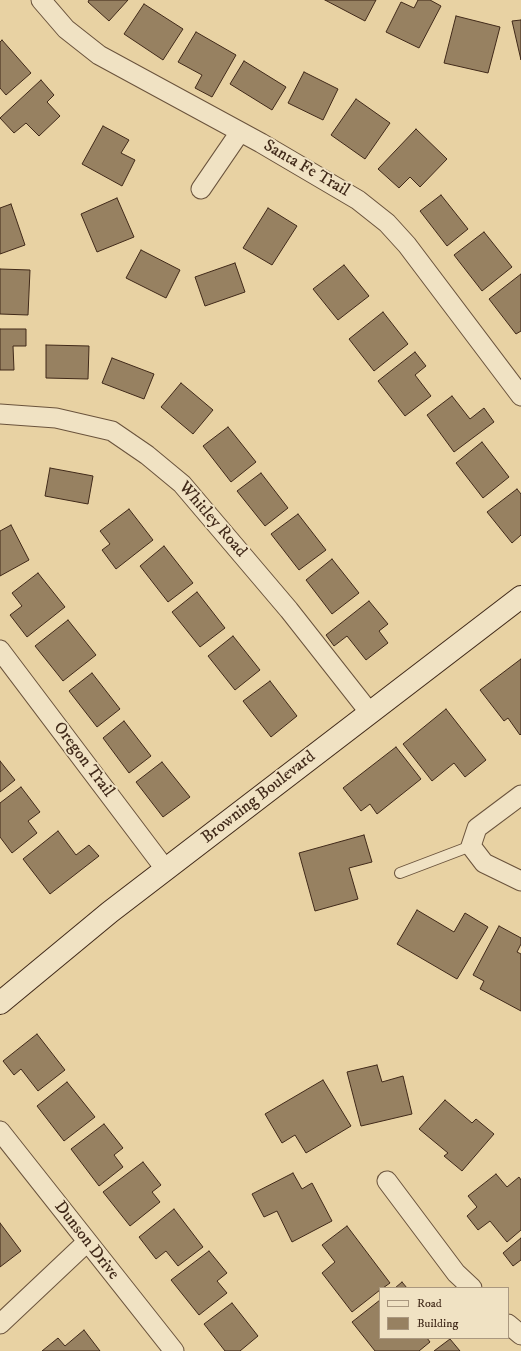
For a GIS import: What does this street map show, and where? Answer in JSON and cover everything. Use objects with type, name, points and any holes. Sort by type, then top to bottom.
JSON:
[{"type":"street","name":"Santa Fe Trail","points":[[41,0],[66,28],[99,55],[240,132],[358,200],[387,223],[407,245],[521,396]]},
{"type":"street","points":[[201,189],[240,132]]},
{"type":"street","name":"Whitley Road","points":[[0,414],[56,418],[112,431],[147,455],[182,484],[289,610],[370,713]]},
{"type":"street","name":"Browning Boulevard","points":[[0,1003],[110,912],[521,597]]},
{"type":"street","name":"Oregon Trail","points":[[0,650],[166,870]]},
{"type":"street","points":[[521,794],[477,828],[471,846],[484,864],[521,881]]},
{"type":"street","name":"Dunson Drive","points":[[0,1131],[174,1351]]},
{"type":"street","points":[[388,1181],[456,1272],[471,1287]]},
{"type":"street","points":[[0,1324],[87,1242]]},
{"type":"street","points":[[509,1325],[521,1335]]},
{"type":"lane","points":[[400,873],[471,846]]},
{"type":"building","points":[[89,0],[128,0],[109,21],[88,2]]},
{"type":"building","points":[[325,0],[376,0],[365,21]]},
{"type":"building","points":[[418,0],[430,0],[441,6],[419,48],[386,32],[401,2],[414,8]]},
{"type":"building","points":[[144,4],[183,29],[163,60],[124,34]]},
{"type":"building","points":[[456,16],[500,27],[488,73],[444,63]]},
{"type":"building","points":[[521,20],[521,60],[512,21]]},
{"type":"building","points":[[196,32],[236,55],[212,97],[195,88],[202,75],[178,62]]},
{"type":"building","points":[[2,40],[31,73],[6,95],[0,88],[0,42]]},
{"type":"building","points":[[244,61],[286,87],[272,110],[230,84]]},
{"type":"building","points":[[304,72],[338,89],[323,120],[288,103]]},
{"type":"building","points":[[41,80],[54,95],[47,102],[60,116],[39,136],[26,123],[14,133],[0,118]]},
{"type":"building","points":[[356,99],[390,123],[365,159],[331,135]]},
{"type":"building","points":[[103,126],[129,140],[121,153],[135,160],[122,186],[82,164]]},
{"type":"building","points":[[416,129],[447,159],[420,187],[410,177],[399,188],[378,169]]},
{"type":"building","points":[[441,195],[468,229],[447,246],[420,211]]},
{"type":"building","points":[[117,198],[134,237],[97,252],[81,214]]},
{"type":"building","points":[[11,204],[25,245],[0,254],[0,208]]},
{"type":"building","points":[[268,208],[297,226],[272,265],[243,248]]},
{"type":"building","points":[[484,232],[512,267],[482,291],[454,255]]},
{"type":"building","points":[[141,250],[180,270],[166,298],[126,278]]},
{"type":"building","points":[[235,263],[245,292],[205,306],[195,277]]},
{"type":"building","points":[[344,265],[369,296],[338,320],[313,289]]},
{"type":"building","points":[[0,269],[30,270],[28,315],[0,314]]},
{"type":"building","points":[[521,274],[521,331],[516,334],[489,299]]},
{"type":"building","points":[[383,312],[408,344],[374,371],[349,339]]},
{"type":"building","points":[[0,329],[26,329],[26,346],[13,346],[14,370],[0,370]]},
{"type":"building","points":[[46,345],[89,346],[88,379],[46,378]]},
{"type":"building","points":[[415,352],[426,366],[415,375],[431,396],[405,416],[378,381]]},
{"type":"building","points":[[112,358],[154,374],[144,399],[102,383]]},
{"type":"building","points":[[181,383],[213,410],[193,434],[161,407]]},
{"type":"building","points":[[452,396],[470,419],[484,408],[494,422],[454,452],[427,415]]},
{"type":"building","points":[[228,427],[256,462],[231,482],[203,446]]},
{"type":"building","points":[[482,442],[509,477],[483,498],[456,463]]},
{"type":"building","points":[[50,468],[93,476],[88,504],[45,496]]},
{"type":"building","points":[[261,473],[288,508],[265,526],[237,491]]},
{"type":"building","points":[[517,489],[521,494],[521,535],[512,543],[487,512]]},
{"type":"building","points":[[129,509],[153,540],[116,569],[102,550],[110,544],[100,531]]},
{"type":"building","points":[[298,514],[326,550],[299,570],[271,534]]},
{"type":"building","points":[[11,525],[29,560],[0,576],[0,531]]},
{"type":"building","points":[[164,546],[193,583],[168,602],[140,566]]},
{"type":"building","points":[[332,559],[359,593],[332,614],[306,580]]},
{"type":"building","points":[[38,573],[65,607],[27,637],[10,615],[22,606],[12,593]]},
{"type":"building","points":[[197,592],[225,628],[200,647],[172,612]]},
{"type":"building","points":[[369,601],[388,624],[379,631],[388,643],[366,660],[347,636],[334,646],[326,635]]},
{"type":"building","points":[[68,620],[96,655],[63,681],[35,646]]},
{"type":"building","points":[[233,636],[260,670],[235,690],[208,656]]},
{"type":"building","points":[[521,659],[520,735],[508,718],[504,721],[480,690]]},
{"type":"building","points":[[92,673],[120,709],[97,727],[69,691]]},
{"type":"building","points":[[270,681],[297,716],[271,737],[243,701]]},
{"type":"building","points":[[446,709],[486,760],[465,777],[454,763],[432,781],[403,744]]},
{"type":"building","points":[[124,721],[151,756],[129,773],[103,738]]},
{"type":"building","points":[[396,747],[421,779],[377,814],[370,804],[361,811],[343,788]]},
{"type":"building","points":[[0,761],[15,780],[0,792]]},
{"type":"building","points":[[162,762],[190,797],[163,817],[136,782]]},
{"type":"building","points":[[21,787],[40,812],[28,821],[37,833],[12,853],[0,837],[0,803]]},
{"type":"building","points":[[58,831],[76,855],[89,845],[99,856],[50,894],[23,859]]},
{"type":"building","points":[[364,835],[372,862],[349,868],[358,899],[315,911],[299,853]]},
{"type":"building","points":[[417,910],[454,932],[465,913],[488,927],[457,979],[397,944]]},
{"type":"building","points":[[499,926],[521,938],[521,944],[517,952],[521,954],[521,1011],[480,989],[484,981],[473,975]]},
{"type":"building","points":[[37,1034],[65,1070],[38,1091],[21,1069],[14,1075],[3,1061]]},
{"type":"building","points":[[377,1065],[382,1082],[403,1076],[412,1114],[361,1126],[347,1072]]},
{"type":"building","points":[[323,1080],[351,1126],[306,1153],[295,1135],[282,1143],[265,1114]]},
{"type":"building","points":[[67,1082],[95,1117],[64,1141],[37,1106]]},
{"type":"building","points":[[445,1100],[472,1123],[476,1119],[494,1134],[462,1171],[444,1156],[448,1153],[419,1129]]},
{"type":"building","points":[[104,1124],[123,1148],[114,1155],[123,1167],[99,1186],[71,1149]]},
{"type":"building","points":[[143,1162],[161,1185],[152,1192],[160,1202],[130,1226],[103,1192]]},
{"type":"building","points":[[293,1173],[302,1189],[312,1183],[332,1221],[292,1242],[277,1211],[264,1217],[252,1194]]},
{"type":"building","points":[[496,1174],[507,1187],[519,1177],[521,1180],[521,1230],[507,1242],[490,1221],[478,1230],[467,1216],[477,1207],[468,1196]]},
{"type":"building","points":[[174,1209],[203,1247],[178,1266],[166,1251],[156,1259],[139,1237]]},
{"type":"building","points":[[0,1223],[21,1251],[0,1267]]},
{"type":"building","points":[[347,1226],[390,1283],[384,1287],[379,1287],[379,1291],[352,1312],[322,1273],[335,1262],[322,1245]]},
{"type":"building","points":[[521,1238],[521,1260],[513,1266],[503,1253]]},
{"type":"building","points":[[209,1251],[227,1273],[217,1281],[227,1293],[199,1315],[171,1280]]},
{"type":"building","points":[[402,1282],[406,1287],[396,1287]]},
{"type":"building","points":[[379,1301],[379,1339],[428,1339],[430,1342],[419,1351],[375,1351],[352,1322]]},
{"type":"building","points":[[232,1303],[258,1336],[240,1351],[225,1351],[204,1324]]},
{"type":"building","points":[[84,1330],[100,1351],[42,1351],[58,1338],[65,1346]]},
{"type":"building","points":[[450,1339],[460,1351],[434,1351]]}]
